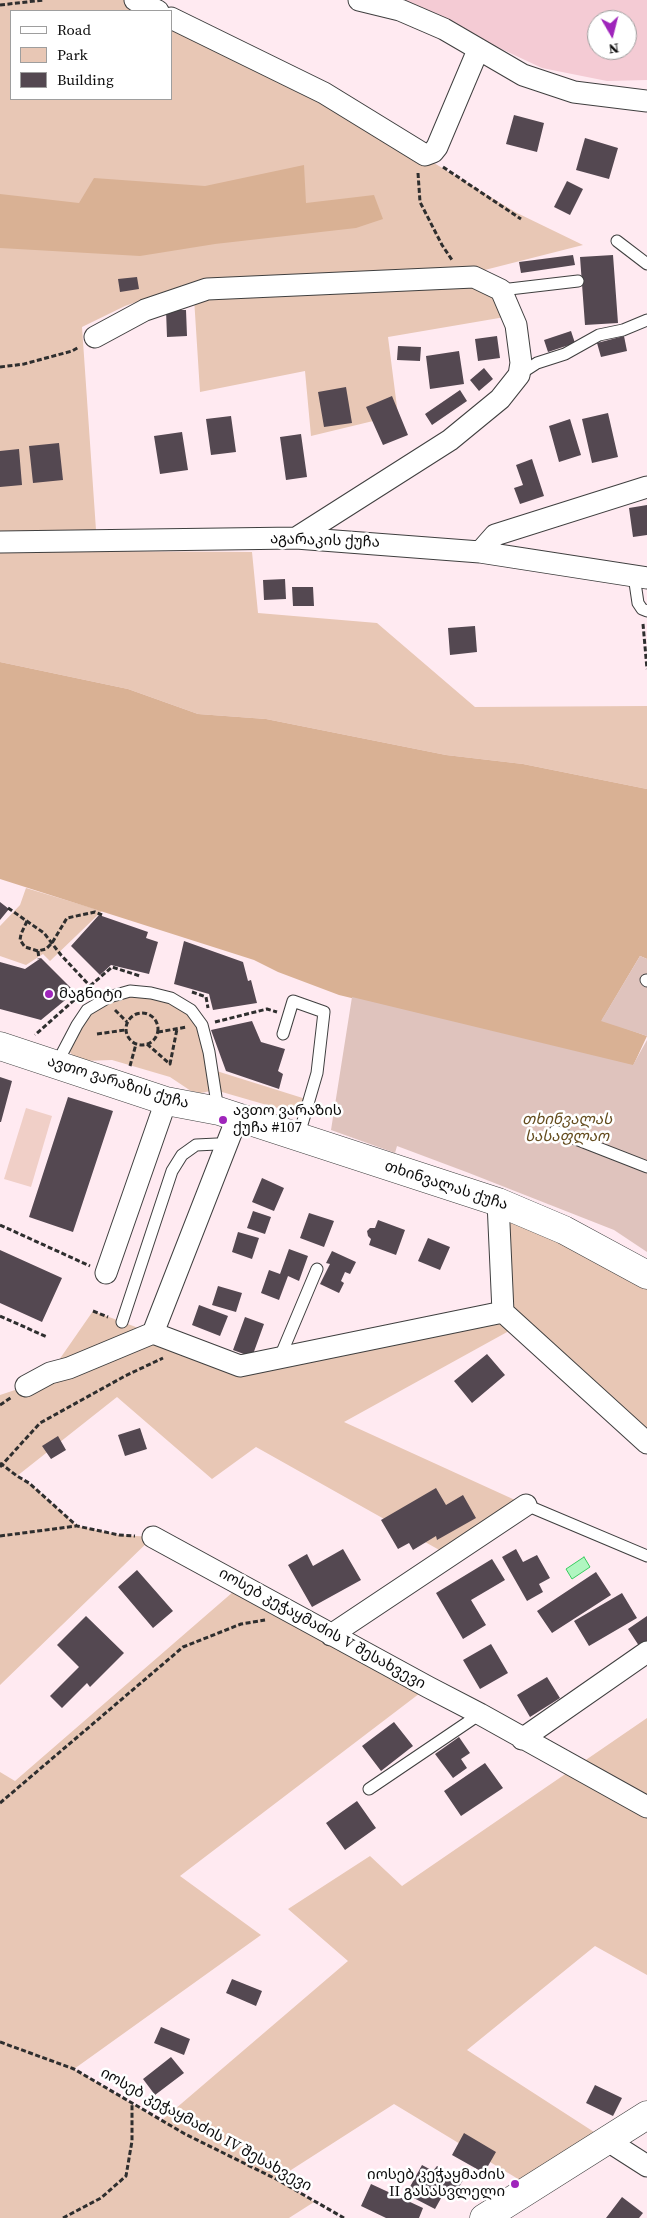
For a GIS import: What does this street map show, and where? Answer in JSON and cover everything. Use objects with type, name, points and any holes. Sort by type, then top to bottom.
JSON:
[{"type":"street","points":[[136,0],[156,10]]},
{"type":"street","points":[[359,0],[400,10],[444,29],[523,75],[574,92],[647,101]]},
{"type":"street","points":[[172,18],[324,93],[425,155],[433,152],[437,146],[478,50]]},
{"type":"street","points":[[95,337],[145,310],[207,289],[474,276],[500,290],[516,326],[521,363],[519,375],[500,399],[450,440],[296,538]]},
{"type":"street","points":[[480,552],[495,535],[647,487]]},
{"type":"street","name":"აგარაკის ქუჩა","points":[[0,542],[296,538],[480,552],[641,577]]},
{"type":"street","name":"ავთო ვარაზის ქუჩა","points":[[0,1046],[166,1100],[228,1115]]},
{"type":"street","points":[[106,1273],[166,1100]]},
{"type":"street","points":[[153,1333],[226,1147],[228,1115]]},
{"type":"street","name":"თხინვალას ქუჩა","points":[[228,1115],[498,1202],[564,1230],[647,1275]]},
{"type":"street","points":[[498,1202],[503,1312],[647,1443]]},
{"type":"street","points":[[26,1386],[50,1373],[69,1368],[153,1333],[240,1366],[503,1312]]},
{"type":"street","points":[[331,1634],[526,1505]]},
{"type":"street","name":"იოსებ კეჭაყმაძის V შესახვევი","points":[[153,1537],[480,1714],[647,1807]]},
{"type":"street","points":[[522,1739],[647,1652]]},
{"type":"street","points":[[484,2218],[647,2115]]},
{"type":"street","points":[[608,2141],[647,2166]]},
{"type":"lane","points":[[617,241],[647,264]]},
{"type":"lane","points":[[500,290],[578,281]]},
{"type":"lane","points":[[519,375],[537,363],[565,354],[599,335],[623,330],[647,320]]},
{"type":"lane","points":[[641,577],[638,603],[645,610]]},
{"type":"lane","points":[[56,1065],[87,1010],[109,997],[130,991],[152,993],[171,998],[191,1010],[202,1025],[228,1115]]},
{"type":"lane","points":[[283,1034],[293,1001],[324,1012],[318,1073],[298,1138]]},
{"type":"lane","points":[[555,1131],[647,1167]]},
{"type":"lane","points":[[122,1322],[172,1171],[182,1155],[196,1145],[217,1144],[226,1147]]},
{"type":"lane","points":[[280,1357],[317,1269]]},
{"type":"lane","points":[[526,1505],[647,1556]]},
{"type":"lane","points":[[369,1789],[480,1714]]},
{"type":"path","points":[[0,5],[44,0]]},
{"type":"path","points":[[474,276],[456,266],[442,245],[420,202],[418,174],[425,155],[521,219]]},
{"type":"path","points":[[0,367],[24,364],[72,351],[95,337]]},
{"type":"path","points":[[645,610],[647,669]]},
{"type":"path","points":[[8,908],[44,933],[61,955],[90,986],[31,1039]]},
{"type":"path","points":[[27,921],[20,940],[25,947],[38,951],[46,949],[52,943],[67,918],[95,912],[102,915]]},
{"type":"path","points":[[38,951],[38,960]]},
{"type":"path","points":[[158,1032],[202,1025],[267,1009],[289,1015]]},
{"type":"path","points":[[145,1013],[154,1018],[158,1032],[155,1038],[147,1044],[136,1044],[128,1038],[125,1030],[130,1017],[145,1013]]},
{"type":"path","points":[[147,1044],[170,1064],[177,1029]]},
{"type":"path","points":[[97,1034],[125,1030]]},
{"type":"path","points":[[130,1066],[136,1044]]},
{"type":"path","points":[[0,1225],[106,1273]]},
{"type":"path","points":[[0,1316],[47,1337]]},
{"type":"path","points":[[77,1526],[29,1483],[0,1464],[40,1423],[124,1376],[188,1346]]},
{"type":"path","points":[[0,1536],[77,1526],[120,1536],[153,1537]]},
{"type":"path","points":[[0,1803],[182,1647],[241,1624],[294,1614]]},
{"type":"path","name":"იოსებ კეჭაყმაძის IV შესახვევი","points":[[0,2042],[74,2069],[184,2134],[276,2179],[344,2218]]},
{"type":"path","points":[[63,2218],[101,2198],[126,2176],[132,2141],[132,2104]]},
{"type":"shaded area","points":[[397,0],[647,0],[647,80],[607,81],[542,68]]},
{"type":"shaded area","points":[[304,165],[306,203],[374,195],[383,219],[356,228],[215,244],[140,256],[0,248],[0,194],[79,203],[94,178],[205,186]]},
{"type":"shaded area","points":[[0,662],[128,689],[198,714],[266,719],[446,755],[523,764],[647,789],[647,959],[640,956],[602,1020],[647,1036],[633,1066],[339,995],[278,972],[254,960],[0,879]]},
{"type":"shaded area","points":[[26,1108],[52,1116],[31,1187],[4,1179]]},
{"type":"shaded area","points":[[584,1557],[590,1567],[572,1579],[566,1569]]},
{"type":"green space","points":[[0,0],[127,0],[147,10],[10,10],[10,100],[172,100],[172,23],[429,160],[517,213],[583,245],[469,274],[494,295],[505,317],[388,337],[398,415],[311,436],[305,371],[200,392],[193,282],[125,306],[82,327],[96,530],[0,532]]},
{"type":"green space","points":[[83,551],[252,552],[258,613],[377,623],[475,707],[647,706],[647,789],[523,764],[446,755],[266,719],[198,714],[128,689],[0,662],[0,553]]},
{"type":"green space","points":[[26,888],[102,911],[50,961],[43,954],[26,965],[0,956],[0,926],[20,905]]},
{"type":"green space","points":[[640,956],[647,959],[647,1036],[601,1021]]},
{"type":"green space","points":[[131,995],[151,996],[177,1006],[189,1016],[196,1026],[207,1068],[309,1100],[305,1116],[215,1090],[201,1093],[191,1091],[170,1077],[112,1060],[82,1061],[75,1058],[69,1051],[89,1014],[108,1001]]},
{"type":"green space","name":"თხინვალას სასაფლაო","points":[[352,997],[633,1065],[647,1040],[647,1252],[614,1230],[469,1173],[397,1146],[395,1153],[331,1130]]},
{"type":"green space","points":[[498,1202],[647,1275],[647,1443],[518,1326],[344,1422],[526,1505],[450,1556],[256,1447],[212,1479],[117,1397],[17,1476],[29,1483],[77,1526],[119,1535],[153,1537],[0,1685],[0,1395],[33,1384],[50,1373],[93,1311],[240,1366],[502,1312]]},
{"type":"green space","points":[[241,1585],[428,1687],[180,1876],[261,1935],[74,2069],[161,2121],[348,1961],[288,1909],[370,1856],[402,1886],[647,1718],[647,1975],[595,1946],[467,2050],[608,2141],[533,2188],[394,2104],[277,2179],[314,2202],[289,2218],[0,2218],[0,1772],[15,1781]]},
{"type":"building","points":[[514,115],[544,123],[537,152],[506,144]]},
{"type":"building","points":[[585,138],[618,148],[609,179],[576,170]]},
{"type":"building","points":[[567,181],[583,189],[570,215],[554,207]]},
{"type":"building","points":[[573,255],[575,265],[521,273],[519,262]]},
{"type":"building","points":[[613,255],[618,323],[585,325],[580,257]]},
{"type":"building","points":[[137,277],[139,289],[120,292],[118,279]]},
{"type":"building","points":[[166,310],[186,310],[187,336],[167,337]]},
{"type":"building","points":[[571,331],[575,343],[548,352],[544,340]]},
{"type":"building","points":[[497,336],[500,358],[478,361],[475,339]]},
{"type":"building","points":[[624,336],[627,351],[601,357],[597,343]]},
{"type":"building","points":[[398,346],[421,347],[420,361],[397,360]]},
{"type":"building","points":[[459,351],[464,384],[430,389],[426,356]]},
{"type":"building","points":[[484,368],[493,379],[479,391],[470,380]]},
{"type":"building","points":[[346,387],[352,423],[324,427],[318,392]]},
{"type":"building","points":[[460,390],[467,401],[432,425],[425,414]]},
{"type":"building","points":[[392,396],[408,435],[383,445],[366,407]]},
{"type":"building","points":[[608,413],[618,457],[592,463],[582,419]]},
{"type":"building","points":[[231,416],[236,452],[211,455],[206,419]]},
{"type":"building","points":[[570,419],[581,455],[559,462],[549,426]]},
{"type":"building","points":[[182,432],[188,470],[160,474],[154,436]]},
{"type":"building","points":[[301,434],[307,477],[286,480],[280,437]]},
{"type":"building","points":[[59,443],[63,480],[33,483],[29,446]]},
{"type":"building","points":[[19,449],[22,485],[0,487],[0,451]]},
{"type":"building","points":[[532,459],[544,496],[520,504],[514,488],[523,485],[516,465]]},
{"type":"building","points":[[647,505],[647,535],[633,537],[629,508]]},
{"type":"building","points":[[285,579],[286,599],[264,600],[263,580]]},
{"type":"building","points":[[292,587],[313,587],[314,606],[293,606]]},
{"type":"building","points":[[475,626],[477,652],[450,655],[448,628]]},
{"type":"building","points":[[0,902],[9,909],[0,920]]},
{"type":"building","points":[[99,915],[148,932],[146,938],[158,942],[149,974],[111,965],[100,975],[71,946]]},
{"type":"building","points":[[184,941],[243,962],[248,981],[251,980],[257,1003],[213,1010],[209,994],[174,984]]},
{"type":"building","points":[[41,958],[75,992],[41,1020],[0,1009],[0,962],[25,969]]},
{"type":"building","points":[[252,1021],[261,1042],[285,1049],[278,1071],[283,1074],[279,1089],[226,1071],[211,1030]]},
{"type":"building","points":[[0,1077],[12,1081],[1,1122],[0,1122]]},
{"type":"building","points":[[68,1097],[113,1111],[73,1232],[29,1217]]},
{"type":"building","points":[[262,1178],[284,1188],[274,1211],[252,1202]]},
{"type":"building","points":[[253,1211],[271,1217],[265,1234],[247,1228]]},
{"type":"building","points":[[309,1213],[334,1221],[324,1247],[300,1238]]},
{"type":"building","points":[[378,1220],[405,1230],[396,1255],[369,1245],[371,1239],[367,1231],[370,1228],[375,1228]]},
{"type":"building","points":[[238,1232],[259,1238],[252,1259],[232,1252]]},
{"type":"building","points":[[428,1238],[450,1247],[440,1270],[418,1261]]},
{"type":"building","points":[[289,1249],[308,1256],[299,1281],[288,1276],[279,1300],[261,1293],[269,1270],[280,1274]]},
{"type":"building","points":[[0,1250],[62,1278],[42,1322],[0,1303]]},
{"type":"building","points":[[332,1251],[356,1262],[350,1274],[345,1272],[341,1281],[344,1283],[339,1293],[320,1284],[330,1264],[326,1263]]},
{"type":"building","points":[[218,1286],[242,1293],[236,1312],[212,1305]]},
{"type":"building","points":[[199,1305],[228,1316],[220,1336],[192,1325]]},
{"type":"building","points":[[245,1317],[264,1324],[252,1357],[233,1350]]},
{"type":"building","points":[[487,1354],[505,1375],[472,1403],[454,1381]]},
{"type":"building","points":[[140,1428],[147,1449],[125,1456],[118,1435]]},
{"type":"building","points":[[58,1436],[66,1450],[51,1459],[42,1446]]},
{"type":"building","points":[[436,1488],[446,1505],[463,1495],[476,1518],[437,1540],[436,1536],[413,1550],[409,1543],[398,1549],[381,1520]]},
{"type":"building","points":[[343,1549],[361,1580],[312,1607],[288,1565],[307,1554],[313,1566]]},
{"type":"building","points":[[516,1549],[523,1562],[537,1555],[550,1578],[539,1584],[543,1592],[527,1601],[502,1557]]},
{"type":"building","points":[[492,1559],[505,1580],[471,1600],[486,1625],[463,1639],[436,1593]]},
{"type":"building","points":[[137,1570],[173,1611],[153,1628],[118,1587]]},
{"type":"building","points":[[596,1572],[611,1595],[552,1633],[537,1611]]},
{"type":"building","points":[[622,1593],[637,1618],[589,1646],[574,1621]]},
{"type":"building","points":[[86,1616],[124,1653],[90,1687],[87,1683],[62,1708],[50,1696],[79,1667],[57,1645]]},
{"type":"building","points":[[647,1616],[647,1649],[643,1652],[628,1629]]},
{"type":"building","points":[[491,1644],[508,1673],[480,1689],[463,1660]]},
{"type":"building","points":[[547,1677],[560,1698],[530,1717],[517,1695]]},
{"type":"building","points":[[394,1722],[413,1746],[381,1771],[362,1746]]},
{"type":"building","points":[[459,1737],[470,1753],[461,1759],[467,1768],[453,1778],[435,1754]]},
{"type":"building","points":[[485,1763],[503,1788],[461,1816],[444,1791]]},
{"type":"building","points":[[357,1801],[376,1828],[345,1850],[326,1823]]},
{"type":"building","points":[[232,1979],[262,1991],[256,2006],[226,1993]]},
{"type":"building","points":[[161,2027],[190,2039],[184,2055],[154,2043]]},
{"type":"building","points":[[171,2057],[184,2073],[155,2095],[143,2079]]},
{"type":"building","points":[[595,2085],[622,2098],[613,2116],[586,2103]]},
{"type":"building","points":[[464,2133],[496,2152],[484,2173],[452,2155]]},
{"type":"building","points":[[422,2165],[433,2171],[437,2166],[463,2180],[454,2196],[445,2191],[435,2209],[406,2194]]},
{"type":"building","points":[[371,2184],[423,2208],[419,2218],[386,2218],[361,2206]]},
{"type":"building","points":[[622,2197],[643,2213],[639,2218],[606,2218]]},
{"type":"place","name":"მაგნიტი","points":[[49,994]]},
{"type":"place","name":"ავთო ვარაზის ქუჩა #107","points":[[223,1120]]},
{"type":"place","name":"იოსებ კეჭაყმაძის II გასასვლელი","points":[[515,2184]]}]
